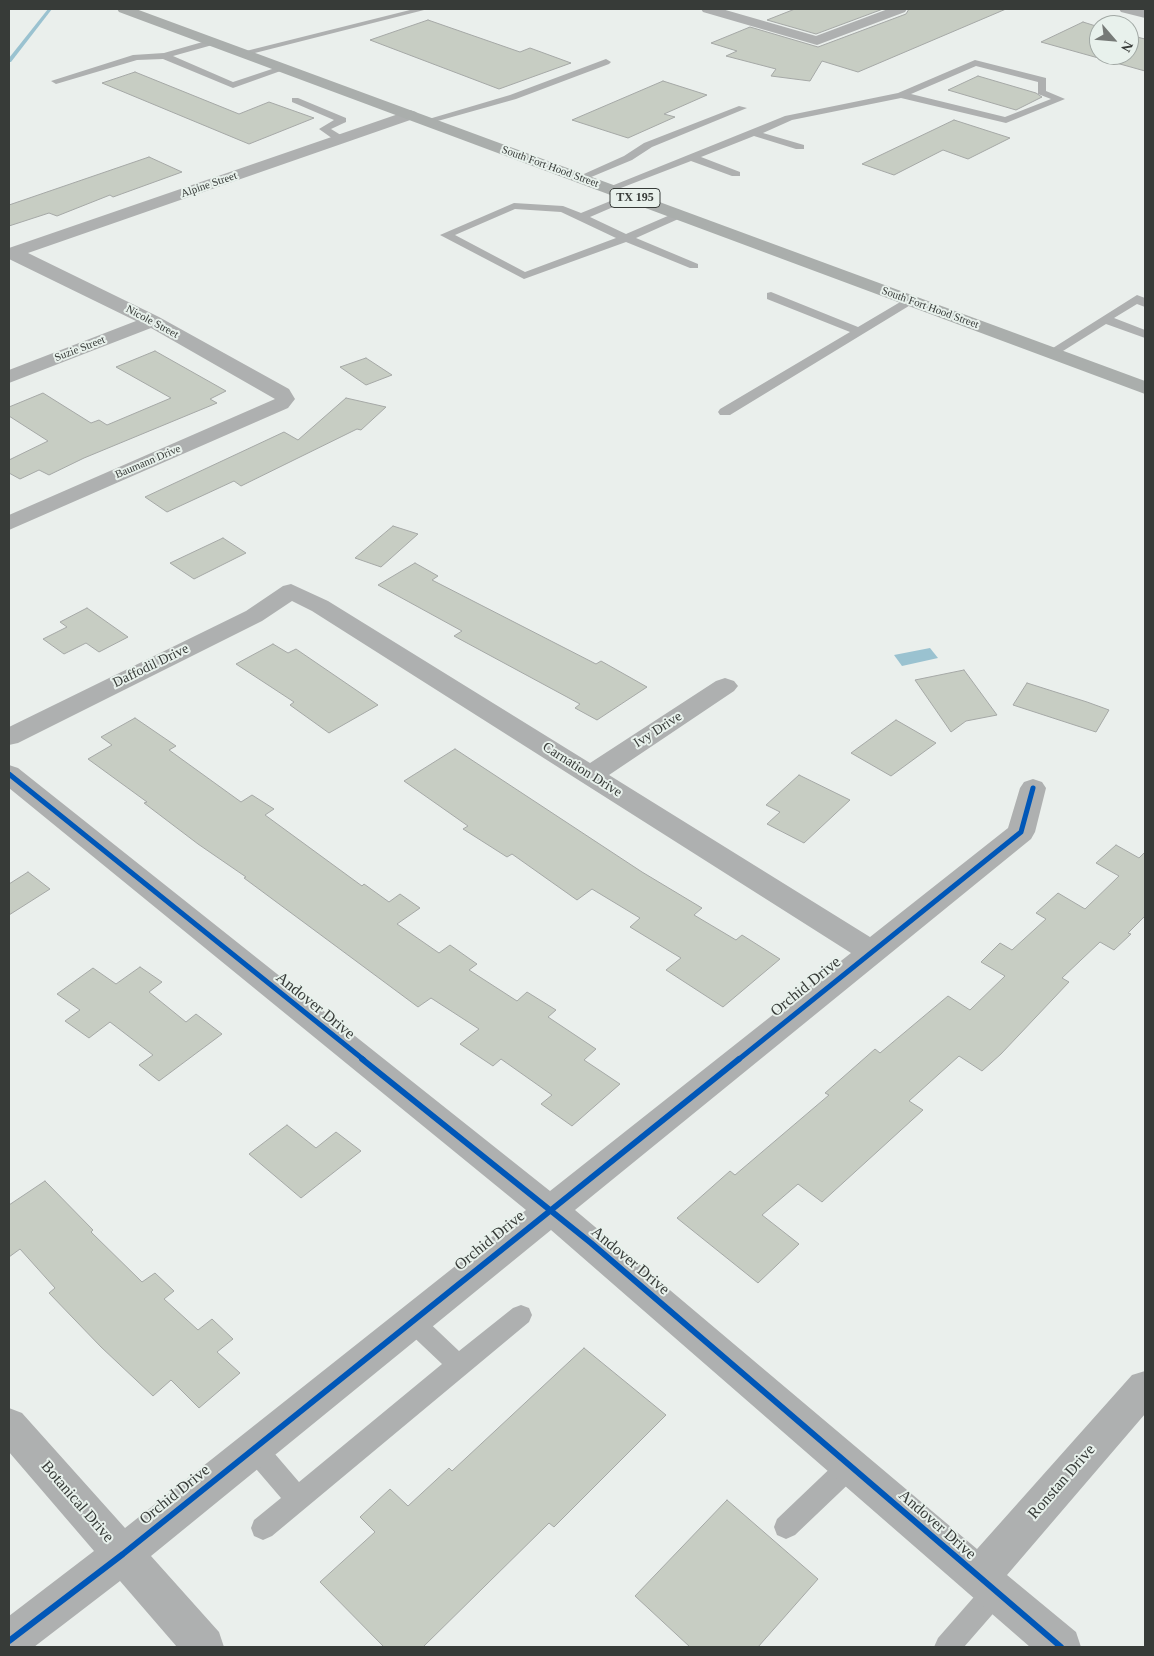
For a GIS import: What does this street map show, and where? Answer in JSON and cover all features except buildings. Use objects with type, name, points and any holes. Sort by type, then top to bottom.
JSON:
[{"type":"highway","name":"South Fort Hood Street","points":[[124,9],[681,214],[1145,388]]},
{"type":"street","points":[[708,9],[816,41],[900,9]]},
{"type":"street","points":[[1126,9],[1145,14]]},
{"type":"street","name":"Alpine Street","points":[[11,254],[410,115]]},
{"type":"street","name":"Nicole Street","points":[[11,254],[152,321],[282,393],[285,399]]},
{"type":"street","name":"Suzie Street","points":[[9,377],[152,321]]},
{"type":"street","name":"Baumann Drive","points":[[9,523],[281,404],[285,399]]},
{"type":"street","name":"Daffodil Drive","points":[[9,737],[254,616],[291,591]]},
{"type":"street","name":"Carnation Drive","points":[[291,591],[320,606],[870,951]]},
{"type":"street","name":"Ivy Drive","points":[[590,775],[725,686]]},
{"type":"street","name":"Andover Drive","points":[[9,774],[591,1244],[1061,1647]]},
{"type":"street","name":"Orchid Drive","points":[[9,1641],[123,1554],[870,951],[1021,832],[1034,788]]},
{"type":"street","name":"Ronstan Drive","points":[[988,1584],[1145,1387]]},
{"type":"street","name":"Botanical Drive","points":[[9,1425],[204,1647]]},
{"type":"lane","points":[[242,53],[424,9]]},
{"type":"lane","points":[[56,81],[136,57],[164,56],[213,42]]},
{"type":"lane","points":[[164,56],[234,85],[239,94]]},
{"type":"lane","points":[[427,121],[513,97],[606,62]]},
{"type":"lane","points":[[609,189],[789,118],[901,95],[947,77],[975,62],[1043,80],[1041,92],[1060,99],[1006,120],[901,95]]},
{"type":"lane","points":[[234,85],[284,68]]},
{"type":"lane","points":[[296,100],[342,120],[324,129],[340,139]]},
{"type":"lane","points":[[580,178],[628,158],[648,145],[742,108]]},
{"type":"lane","points":[[753,133],[800,147]]},
{"type":"lane","points":[[690,157],[736,174]]},
{"type":"lane","points":[[581,217],[630,196]]},
{"type":"lane","points":[[681,214],[626,238],[524,276],[446,235],[514,206],[563,209],[626,238],[694,266]]},
{"type":"lane","points":[[771,296],[859,332]]},
{"type":"lane","points":[[1051,353],[1137,299],[1145,303]]},
{"type":"lane","points":[[725,412],[911,301]]},
{"type":"lane","points":[[1105,319],[1145,334]]},
{"type":"lane","points":[[263,1528],[458,1365],[521,1315]]},
{"type":"lane","points":[[412,1321],[458,1365]]},
{"type":"lane","points":[[254,1448],[298,1499]]},
{"type":"lane","points":[[786,1527],[850,1466]]},
{"type":"lane","points":[[947,1647],[988,1584]]},
{"type":"water","points":[[930,648],[938,658],[902,666],[894,655]]},
{"type":"waterway","points":[[9,61],[50,9]]},
{"type":"cycle path","points":[[9,774],[591,1243],[1061,1647]]},
{"type":"cycle path","points":[[9,1641],[123,1554],[1021,832],[1033,788]]}]
